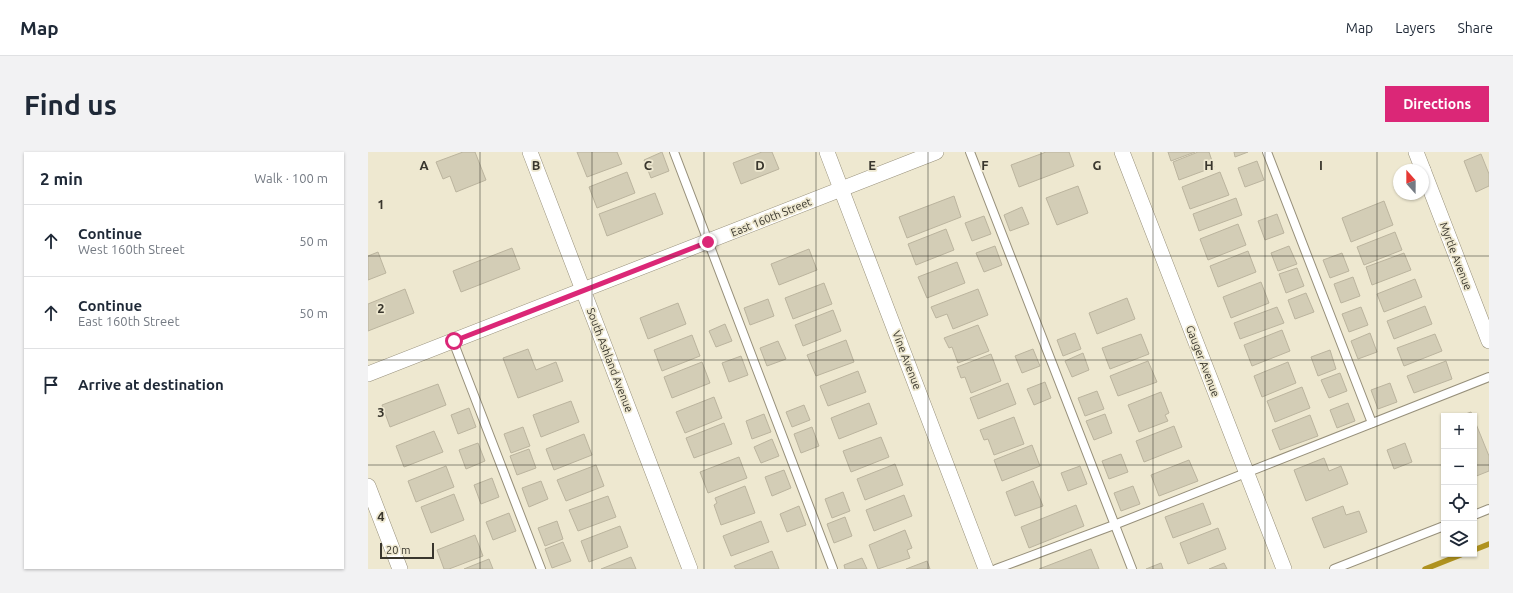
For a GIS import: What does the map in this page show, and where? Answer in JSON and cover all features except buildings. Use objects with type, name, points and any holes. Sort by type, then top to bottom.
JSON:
[{"type":"street","name":"South Ashland Avenue","points":[[530,152],[690,569]]},
{"type":"street","name":"Vine Avenue","points":[[827,152],[986,569]]},
{"type":"street","name":"East 160th Street","points":[[368,374],[936,152]]},
{"type":"street","name":"Gauger Avenue","points":[[1122,152],[1284,569]]},
{"type":"street","name":"Myrtle Avenue","points":[[1416,152],[1421,164]]},
{"type":"street","name":"Myrtle Avenue","points":[[1429,186],[1489,341]]},
{"type":"street","points":[[368,486],[400,569]]},
{"type":"lane","points":[[674,152],[833,569]]},
{"type":"lane","points":[[970,152],[1132,569]]},
{"type":"lane","points":[[1267,152],[1372,423]]},
{"type":"lane","points":[[454,341],[541,569]]},
{"type":"lane","points":[[996,569],[1114,525],[1489,377]]},
{"type":"lane","points":[[1477,514],[1489,509]]},
{"type":"lane","points":[[1334,569],[1441,527]]},
{"type":"waterway","points":[[1477,549],[1489,544]]},
{"type":"waterway","points":[[1425,569],[1455,557]]},
{"type":"route","points":[[454,341],[708,242]]}]
